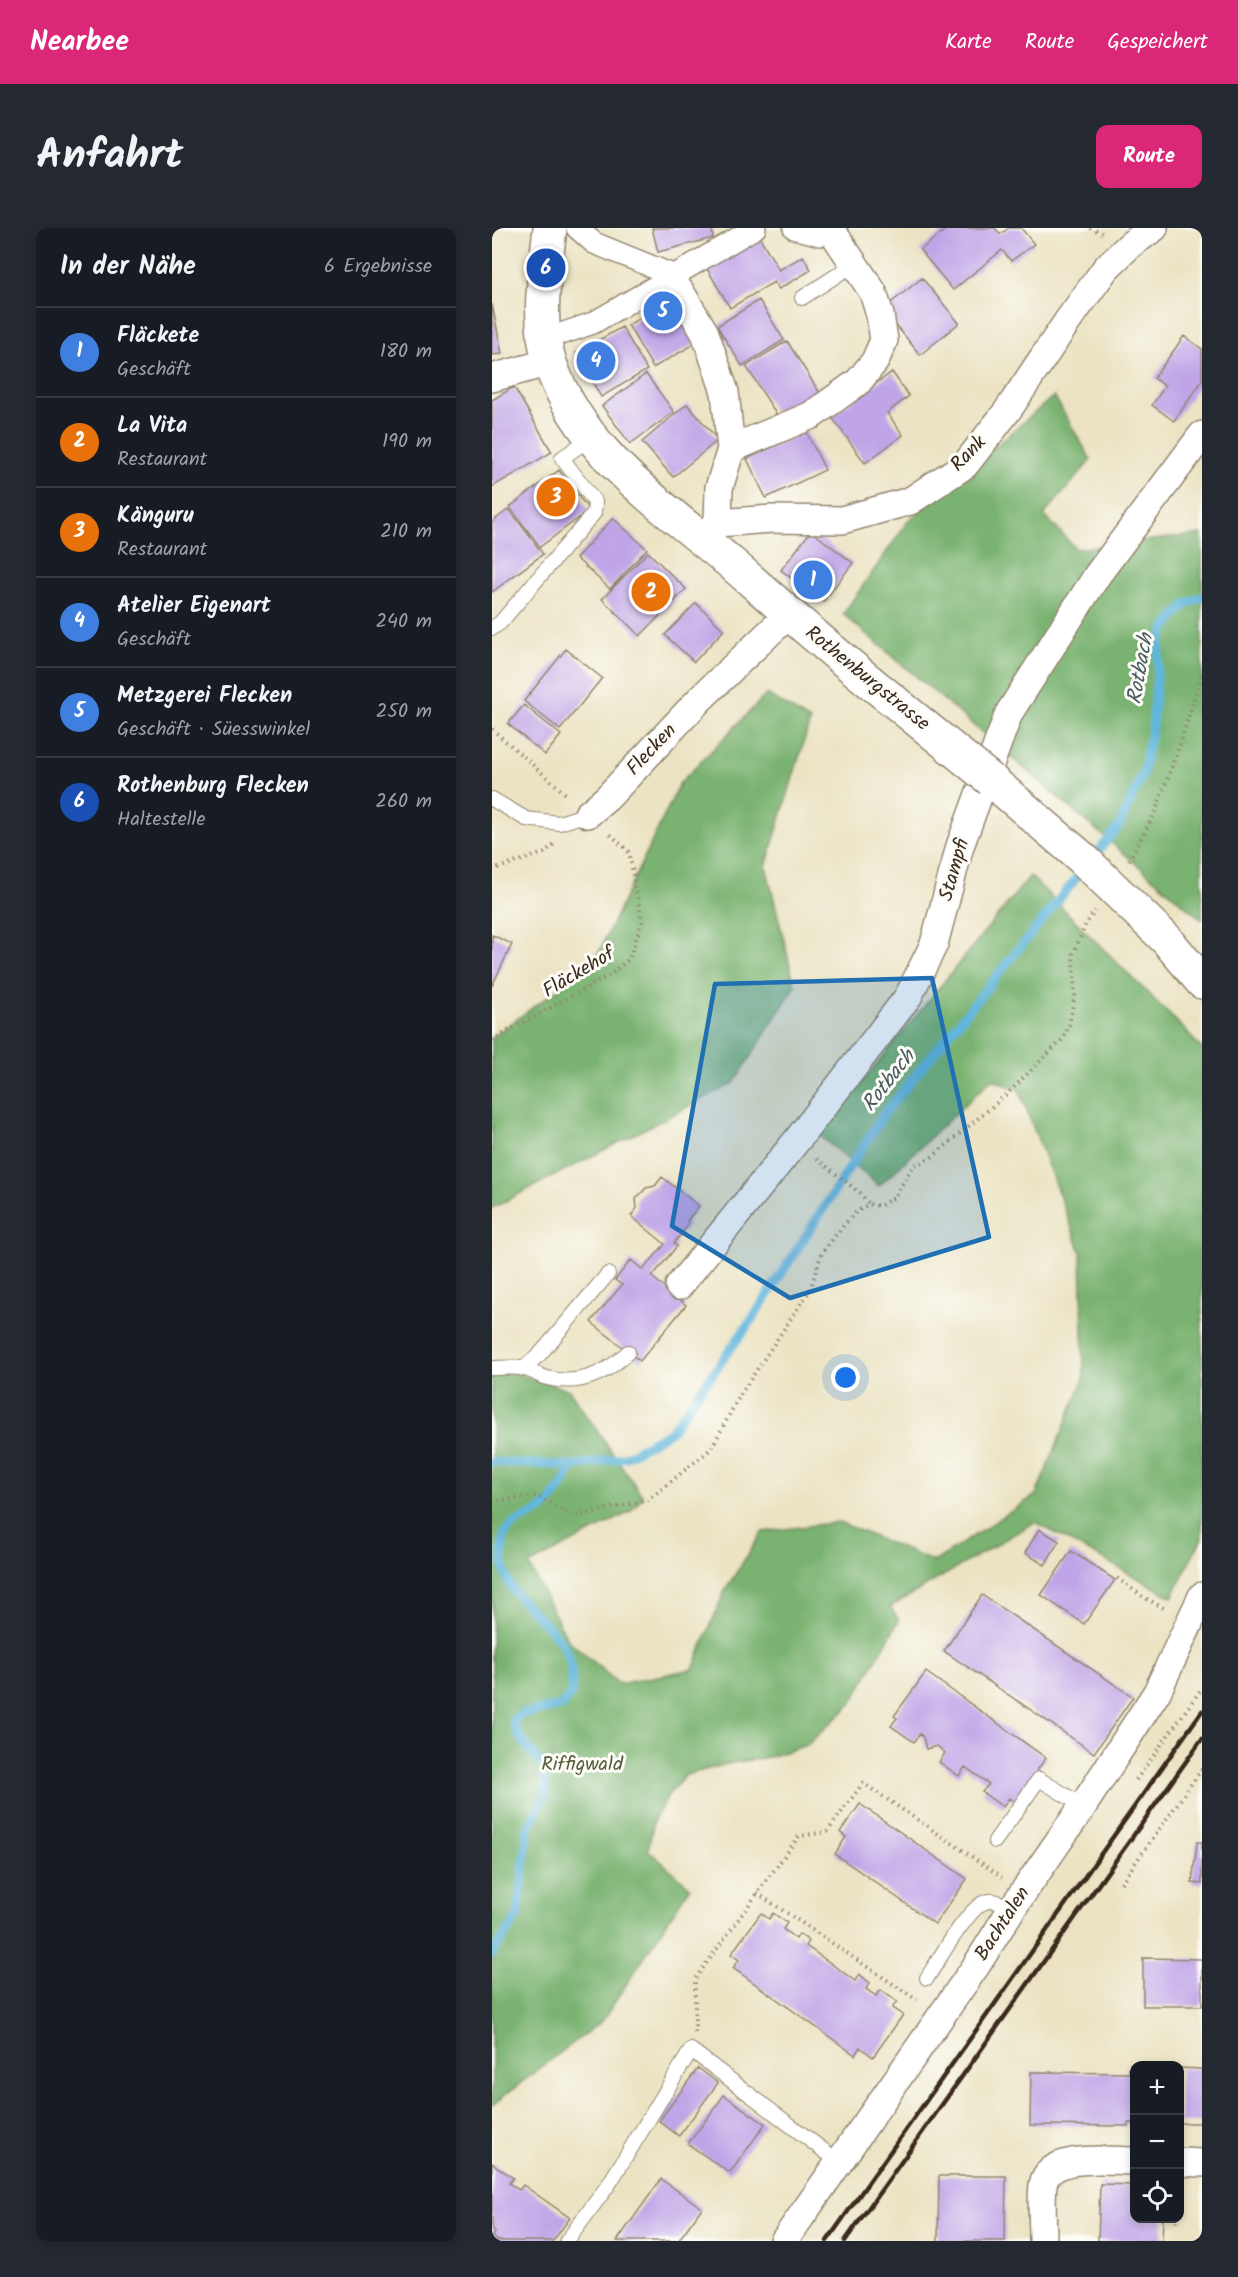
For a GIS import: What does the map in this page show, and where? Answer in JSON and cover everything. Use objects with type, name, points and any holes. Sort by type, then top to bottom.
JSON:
[{"type":"main road","name":"Rothenburgstrasse","points":[[570,233],[543,321],[550,363],[568,403],[591,437],[626,476],[709,530],[801,625],[1083,858],[1168,941],[1202,981]]},
{"type":"street","points":[[731,449],[812,415],[858,382],[875,362],[884,340],[873,292],[835,232],[795,228]]},
{"type":"street","name":"Rank","points":[[709,530],[772,519],[842,520],[909,501],[965,465],[1008,410],[1106,268],[1131,244],[1154,228]]},
{"type":"street","points":[[574,327],[592,323],[677,284],[745,231]]},
{"type":"street","points":[[570,233],[677,284],[705,333],[725,392],[731,449],[709,530]]},
{"type":"street","points":[[492,378],[550,363]]},
{"type":"street","name":"Stampfi","points":[[675,1290],[798,1139],[908,997],[934,944],[960,846],[1009,713],[1098,574],[1202,435]]},
{"type":"street","name":"Flecken","points":[[578,805],[607,798],[700,699],[801,625]]},
{"type":"street","name":"Bachtalen","points":[[784,2241],[1083,1806],[1157,1692],[1196,1608]]},
{"type":"street","points":[[1043,2241],[1043,2182],[1056,2166],[1074,2160],[1130,2162]]},
{"type":"street","points":[[1184,2162],[1202,2163]]},
{"type":"lane","points":[[802,298],[854,264]]},
{"type":"lane","points":[[492,628],[500,622],[594,513],[595,502],[562,458],[591,437]]},
{"type":"lane","name":"Flecken","points":[[492,799],[526,819],[559,823],[578,805]]},
{"type":"lane","points":[[524,1368],[540,1354],[608,1274]]},
{"type":"lane","points":[[492,1368],[524,1368],[544,1378],[560,1381],[577,1380],[607,1371],[628,1352]]},
{"type":"lane","points":[[995,1841],[1038,1779],[1083,1806]]},
{"type":"lane","points":[[927,1978],[974,1909],[986,1901],[1017,1901]]},
{"type":"lane","points":[[567,2241],[609,2184],[691,2050],[839,2162]]},
{"type":"path","points":[[1124,869],[1154,815],[1202,674]]},
{"type":"path","name":"Fläckehof","points":[[492,729],[629,852],[642,922],[629,959],[610,975],[492,1040]]},
{"type":"path","points":[[492,870],[544,853],[578,805]]},
{"type":"path","points":[[810,1153],[860,1193],[869,1204],[880,1206],[894,1197],[914,1165],[931,1158],[1007,1094],[1064,1038],[1075,995],[1072,954],[1086,924],[1099,906]]},
{"type":"path","points":[[492,1501],[538,1497],[576,1516],[648,1500],[711,1449],[740,1395],[810,1290],[822,1252],[857,1211],[869,1204]]},
{"type":"path","points":[[1117,1578],[1142,1596],[1196,1608]]},
{"type":"path","points":[[1136,1782],[1202,1688]]},
{"type":"path","points":[[1121,1882],[1202,1768]]},
{"type":"path","points":[[691,2050],[695,2041],[695,1978],[799,1836],[827,1832],[863,1783],[1017,1901]]},
{"type":"path","points":[[757,1893],[940,2016]]},
{"type":"highlighted area","points":[[932,978],[989,1237],[790,1298],[672,1226],[715,984]]},
{"type":"green space","points":[[1054,396],[1091,460],[1044,515],[1076,549],[1202,534],[1202,920],[843,614],[909,520]]},
{"type":"green space","points":[[767,694],[810,721],[766,866],[795,986],[734,1083],[492,1208],[492,1037],[593,964],[680,783]]},
{"type":"green space","name":"Riffigwald","points":[[1030,876],[1202,1049],[1202,1538],[1172,1597],[1035,1522],[890,1607],[899,1620],[851,1704],[807,1745],[769,1757],[727,1764],[686,1775],[669,1794],[654,1820],[648,1850],[690,1887],[603,2020],[492,2105],[492,1366],[569,1390],[643,1497],[630,1512],[529,1565],[568,1640],[619,1684],[693,1669],[724,1592],[762,1532],[839,1522],[934,1562],[1036,1495],[1084,1378],[1081,1252],[1019,1090],[992,1079],[879,1186],[819,1135]]},
{"type":"building","points":[[652,228],[712,228],[713,238],[658,252]]},
{"type":"building","points":[[948,228],[995,228],[1000,234],[1009,228],[1021,228],[1034,244],[1011,261],[1002,250],[953,290],[920,250]]},
{"type":"building","points":[[759,236],[779,270],[803,256],[811,270],[779,289],[774,282],[730,308],[706,267]]},
{"type":"building","points":[[922,278],[959,323],[920,355],[883,309]]},
{"type":"building","points":[[673,299],[698,342],[653,368],[628,325]]},
{"type":"building","points":[[759,300],[784,340],[742,366],[717,326]]},
{"type":"building","points":[[492,304],[502,354],[492,355]]},
{"type":"building","points":[[622,327],[647,370],[601,397],[576,353]]},
{"type":"building","points":[[1184,336],[1202,349],[1202,381],[1174,421],[1152,405],[1165,386],[1154,378]]},
{"type":"building","points":[[787,341],[821,395],[780,420],[746,366]]},
{"type":"building","points":[[892,372],[909,396],[887,413],[903,435],[865,463],[831,416]]},
{"type":"building","points":[[646,374],[674,412],[630,444],[602,406]]},
{"type":"building","points":[[514,387],[552,452],[492,487],[492,400]]},
{"type":"building","points":[[687,404],[718,440],[673,477],[642,442]]},
{"type":"building","points":[[806,431],[825,470],[766,498],[747,459]]},
{"type":"building","points":[[559,470],[589,510],[540,547],[510,507]]},
{"type":"building","points":[[509,509],[543,554],[492,592],[492,522]]},
{"type":"building","points":[[613,518],[647,549],[610,589],[576,558]]},
{"type":"building","points":[[811,531],[853,563],[823,602],[781,570]]},
{"type":"building","points":[[648,552],[686,589],[640,636],[602,599]]},
{"type":"building","points":[[696,603],[724,630],[694,662],[665,635]]},
{"type":"building","points":[[566,649],[602,678],[560,730],[524,701]]},
{"type":"building","points":[[524,705],[561,735],[545,755],[508,724]]},
{"type":"building","points":[[492,935],[512,944],[492,986]]},
{"type":"building","points":[[662,1177],[699,1206],[674,1243],[677,1246],[652,1277],[686,1305],[640,1361],[591,1322],[622,1285],[615,1280],[631,1260],[643,1270],[665,1244],[631,1216],[637,1208],[636,1199],[646,1188],[655,1186]]},
{"type":"building","points":[[1039,1529],[1059,1541],[1045,1565],[1025,1553]]},
{"type":"building","points":[[1071,1551],[1115,1580],[1084,1624],[1041,1595]]},
{"type":"building","points":[[982,1595],[1133,1697],[1094,1753],[944,1651]]},
{"type":"building","points":[[926,1672],[1046,1758],[1014,1802],[1009,1798],[1003,1807],[982,1792],[989,1784],[965,1767],[959,1776],[939,1762],[945,1753],[937,1746],[926,1749],[920,1734],[914,1742],[891,1726],[897,1718],[894,1716]]},
{"type":"building","points":[[860,1804],[967,1879],[935,1924],[835,1854],[846,1837],[840,1832]]},
{"type":"building","points":[[1197,1842],[1202,1842],[1202,1884],[1192,1883]]},
{"type":"building","points":[[761,1913],[769,1919],[773,1913],[787,1923],[783,1929],[796,1939],[799,1934],[809,1941],[806,1946],[855,1981],[859,1974],[870,1983],[866,1989],[876,1996],[881,1990],[897,2002],[892,2008],[903,2015],[873,2057],[860,2047],[855,2055],[733,1968],[739,1960],[731,1954]]},
{"type":"building","points":[[1143,1958],[1202,1959],[1202,2006],[1143,2006]]},
{"type":"building","points":[[698,2068],[718,2083],[679,2136],[659,2121]]},
{"type":"building","points":[[1130,2068],[1130,2123],[1128,2126],[1030,2125],[1031,2072],[1129,2073]]},
{"type":"building","points":[[1184,2068],[1202,2069],[1202,2123],[1184,2123]]},
{"type":"building","points":[[724,2095],[765,2124],[730,2173],[688,2144]]},
{"type":"building","points":[[492,2163],[513,2178],[509,2183],[519,2190],[523,2185],[570,2218],[553,2241],[497,2241],[492,2237],[494,2232],[492,2230]]},
{"type":"building","points":[[939,2176],[1006,2176],[1005,2241],[938,2241]]},
{"type":"building","points":[[661,2179],[702,2208],[678,2241],[617,2241]]},
{"type":"building","points":[[1100,2184],[1130,2185],[1130,2223],[1163,2223],[1162,2241],[1098,2241]]},
{"type":"waterway","name":"Rotbach","points":[[492,1462],[573,1466],[626,1457],[671,1431],[753,1318],[884,1114],[1119,826],[1143,774],[1152,727],[1160,641],[1166,627],[1186,604],[1202,597]]},
{"type":"waterway","points":[[492,1954],[518,1916],[528,1828],[546,1793],[544,1769],[517,1733],[513,1720],[522,1714],[562,1706],[572,1693],[571,1667],[567,1652],[557,1637],[512,1589],[505,1575],[502,1558],[504,1536],[511,1526],[541,1510],[551,1500],[573,1466]]},
{"type":"railway","points":[[827,2241],[1202,1711]]},
{"type":"railway","points":[[845,2241],[1202,1739]]},
{"type":"place","name":"Rothenburg Flecken","points":[[546,268]]},
{"type":"place","name":"Metzgerei Flecken","points":[[663,311]]},
{"type":"place","name":"Atelier Eigenart","points":[[596,361]]},
{"type":"place","name":"Känguru","points":[[556,497]]},
{"type":"place","name":"Fläckete","points":[[813,580]]},
{"type":"place","name":"La Vita","points":[[651,592]]}]
